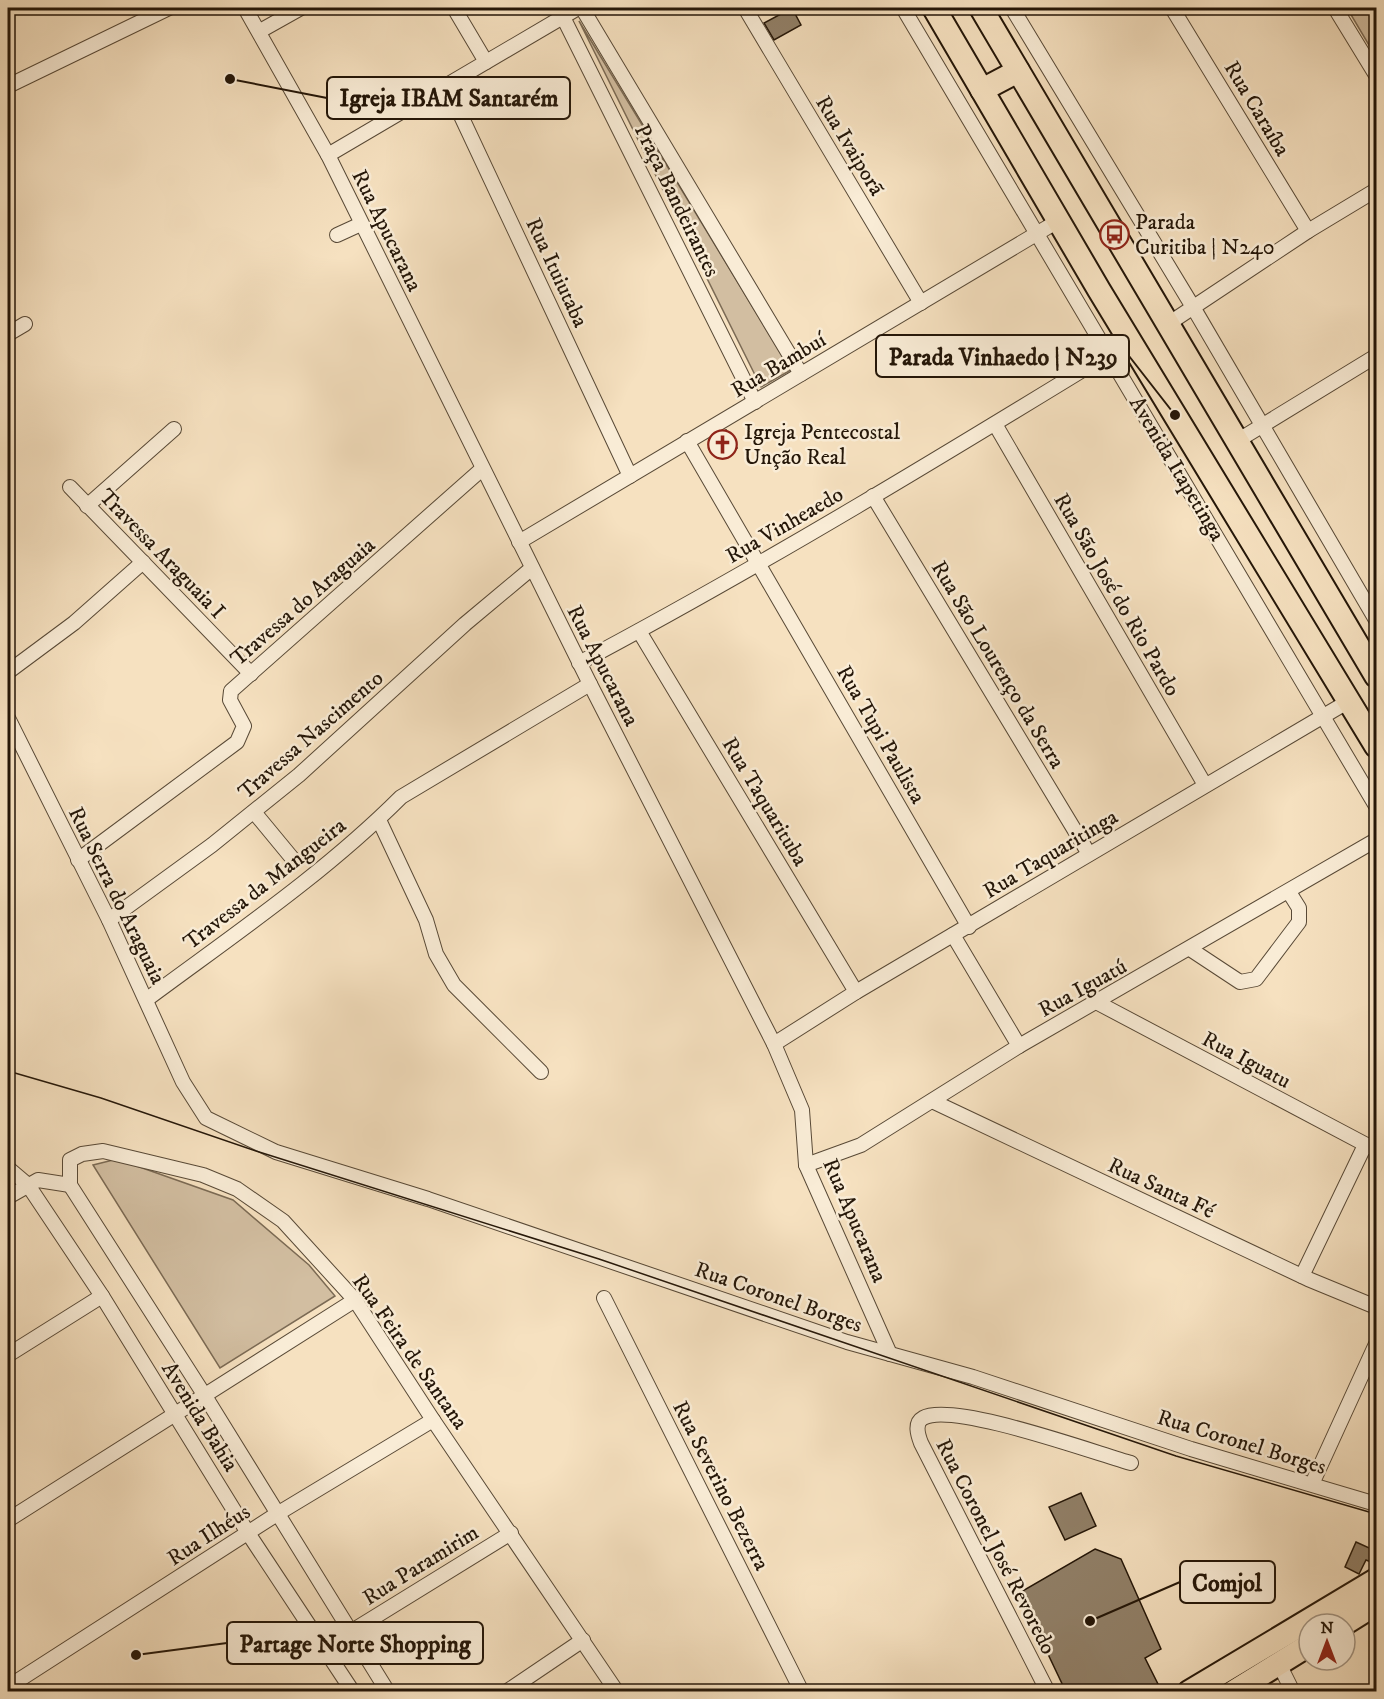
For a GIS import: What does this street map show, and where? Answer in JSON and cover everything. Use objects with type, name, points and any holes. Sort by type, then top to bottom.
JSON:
[{"type":"main road","name":"Avenida Itapetinga","points":[[934,8],[1130,341],[1377,746]]},
{"type":"main road","points":[[981,8],[1377,676]]},
{"type":"main road","points":[[982,90],[1018,71]]},
{"type":"main road","points":[[1281,589],[1314,570]]},
{"type":"main road","points":[[1315,645],[1347,626]]},
{"type":"main road","points":[[1189,1692],[1377,1580]]},
{"type":"main road","points":[[1357,1616],[1377,1604]]},
{"type":"main road","points":[[1233,1692],[1297,1653]]},
{"type":"street","points":[[8,86],[170,8]]},
{"type":"street","name":"Rua Apucarana","points":[[245,8],[328,155],[482,470],[774,1044],[802,1110],[806,1165],[890,1354]]},
{"type":"street","points":[[260,31],[301,8]]},
{"type":"street","points":[[454,8],[486,62]]},
{"type":"street","points":[[328,155],[580,8]]},
{"type":"street","name":"Praça Bandeirantes","points":[[580,8],[801,374]]},
{"type":"street","name":"Rua Ivaiporã","points":[[745,8],[921,303]]},
{"type":"street","name":"Avenida Itapetinga","points":[[903,8],[1377,806]]},
{"type":"street","points":[[1012,8],[1193,307],[1377,620]]},
{"type":"street","name":"Rua Caraíba","points":[[1172,8],[1308,231]]},
{"type":"street","points":[[1335,8],[1377,75]]},
{"type":"street","name":"Praça Bandeirantes","points":[[563,17],[755,402]]},
{"type":"street","name":"Rua Ituiutaba","points":[[447,86],[630,476]]},
{"type":"street","points":[[1168,324],[1308,231],[1377,190]]},
{"type":"street","name":"Rua Bambuí","points":[[519,542],[1058,221]]},
{"type":"street","points":[[337,235],[361,224]]},
{"type":"street","points":[[8,334],[25,324]]},
{"type":"street","name":"Rua Vinheaedo","points":[[579,663],[760,563],[1130,341]]},
{"type":"street","points":[[1237,441],[1377,356]]},
{"type":"street","name":"Rua São José do Rio Pardo","points":[[995,424],[1205,785]]},
{"type":"street","points":[[87,506],[174,429]]},
{"type":"street","name":"Rua Tupi Paulista","points":[[687,441],[760,563],[969,927]]},
{"type":"street","name":"Travessa do Araguaia","points":[[78,860],[237,742],[244,726],[230,696],[231,691],[482,470]]},
{"type":"street","name":"Travessa Araguaia I","points":[[70,487],[251,674]]},
{"type":"street","name":"Rua São Lourenço da Serra","points":[[873,496],[1089,854]]},
{"type":"street","points":[[8,672],[74,623],[143,561]]},
{"type":"street","name":"Travessa Nascimento","points":[[109,920],[254,812],[317,760],[465,624],[532,568]]},
{"type":"street","name":"Rua Taquarituba","points":[[639,631],[856,992]]},
{"type":"street","name":"Travessa da Mangueira","points":[[146,1000],[311,876],[378,820],[400,798],[590,684]]},
{"type":"street","name":"Rua Taquaritinga","points":[[774,1044],[856,992],[1349,701]]},
{"type":"street","name":"Rua Serra do Araguaia","points":[[8,718],[109,920],[188,1090]]},
{"type":"street","points":[[254,812],[292,858]]},
{"type":"street","name":"Travessa da Mangueira","points":[[378,820],[426,920],[433,947],[454,985],[541,1072]]},
{"type":"street","name":"Rua Iguatú","points":[[806,1165],[861,1145],[1020,1046],[1377,840]]},
{"type":"street","points":[[1190,949],[1240,982],[1256,979],[1299,922],[1299,908],[1289,892]]},
{"type":"street","points":[[953,935],[1020,1046]]},
{"type":"street","name":"Rua Iguatu","points":[[1098,1003],[1371,1148]]},
{"type":"street","name":"Rua Coronel Borges","points":[[188,1090],[206,1118],[276,1152],[428,1199],[890,1354],[973,1377],[1191,1449],[1377,1504]]},
{"type":"street","name":"Rua Santa Fé","points":[[932,1101],[1302,1276],[1377,1306]]},
{"type":"street","points":[[1302,1276],[1371,1148]]},
{"type":"street","name":"Rua Feira de Santana","points":[[70,1185],[70,1160],[82,1154],[104,1151],[117,1153],[203,1175],[237,1189],[283,1221],[356,1300],[433,1420],[617,1692]]},
{"type":"street","name":"Avenida Bahia","points":[[8,1168],[28,1185],[102,1296],[248,1533],[353,1692]]},
{"type":"street","points":[[8,1197],[38,1180],[70,1185]]},
{"type":"street","name":"Avenida Bahia","points":[[70,1185],[205,1396],[388,1692]]},
{"type":"street","points":[[8,1355],[102,1296]]},
{"type":"street","name":"Rua Severino Bezerra","points":[[604,1298],[802,1692]]},
{"type":"street","points":[[8,1520],[356,1300]]},
{"type":"street","points":[[1312,1485],[1377,1344]]},
{"type":"street","name":"Rua Coronel José Revoredo","points":[[1048,1692],[921,1443],[917,1432],[918,1423],[924,1418],[942,1415],[989,1421],[1131,1463]]},
{"type":"street","name":"Rua Ilhéus","points":[[8,1687],[277,1514],[433,1420]]},
{"type":"street","name":"Rua Paramirim","points":[[352,1631],[511,1533]]},
{"type":"street","points":[[506,1692],[583,1640]]},
{"type":"street","points":[[1279,1664],[1293,1692]]},
{"type":"shaded area","points":[[1347,8],[1376,8],[1376,57]]},
{"type":"shaded area","points":[[579,21],[791,370],[761,387]]},
{"type":"shaded area","points":[[117,1159],[233,1200],[309,1265],[335,1296],[220,1368],[93,1165]]},
{"type":"building","points":[[792,8],[801,25],[774,40],[764,23]]},
{"type":"building","name":"Igreja Pentecostal Unção Real","points":[[726,430],[737,448],[720,458],[709,440]]},
{"type":"building","points":[[1081,1493],[1096,1526],[1065,1540],[1049,1507]]},
{"type":"building","points":[[1356,1542],[1376,1551],[1371,1562],[1366,1560],[1359,1574],[1345,1567]]},
{"type":"building","points":[[1095,1549],[1121,1559],[1161,1649],[1145,1658],[1162,1692],[1066,1692],[1019,1593]]},
{"type":"tram line","points":[[8,1071],[101,1098],[256,1151],[599,1259],[1176,1456],[1376,1514]]},
{"type":"place","name":"Igreja IBAM Santarém","points":[[230,79]]},
{"type":"place","name":"Parada Curitiba | N240","points":[[1114,234]]},
{"type":"place","name":"Parada Vinhaedo | N239","points":[[1175,415]]},
{"type":"place","name":"Igreja Pentecostal Unção Real","points":[[723,444]]},
{"type":"place","name":"Comjol","points":[[1090,1621]]},
{"type":"place","name":"Partage Norte Shopping","points":[[136,1655]]}]
